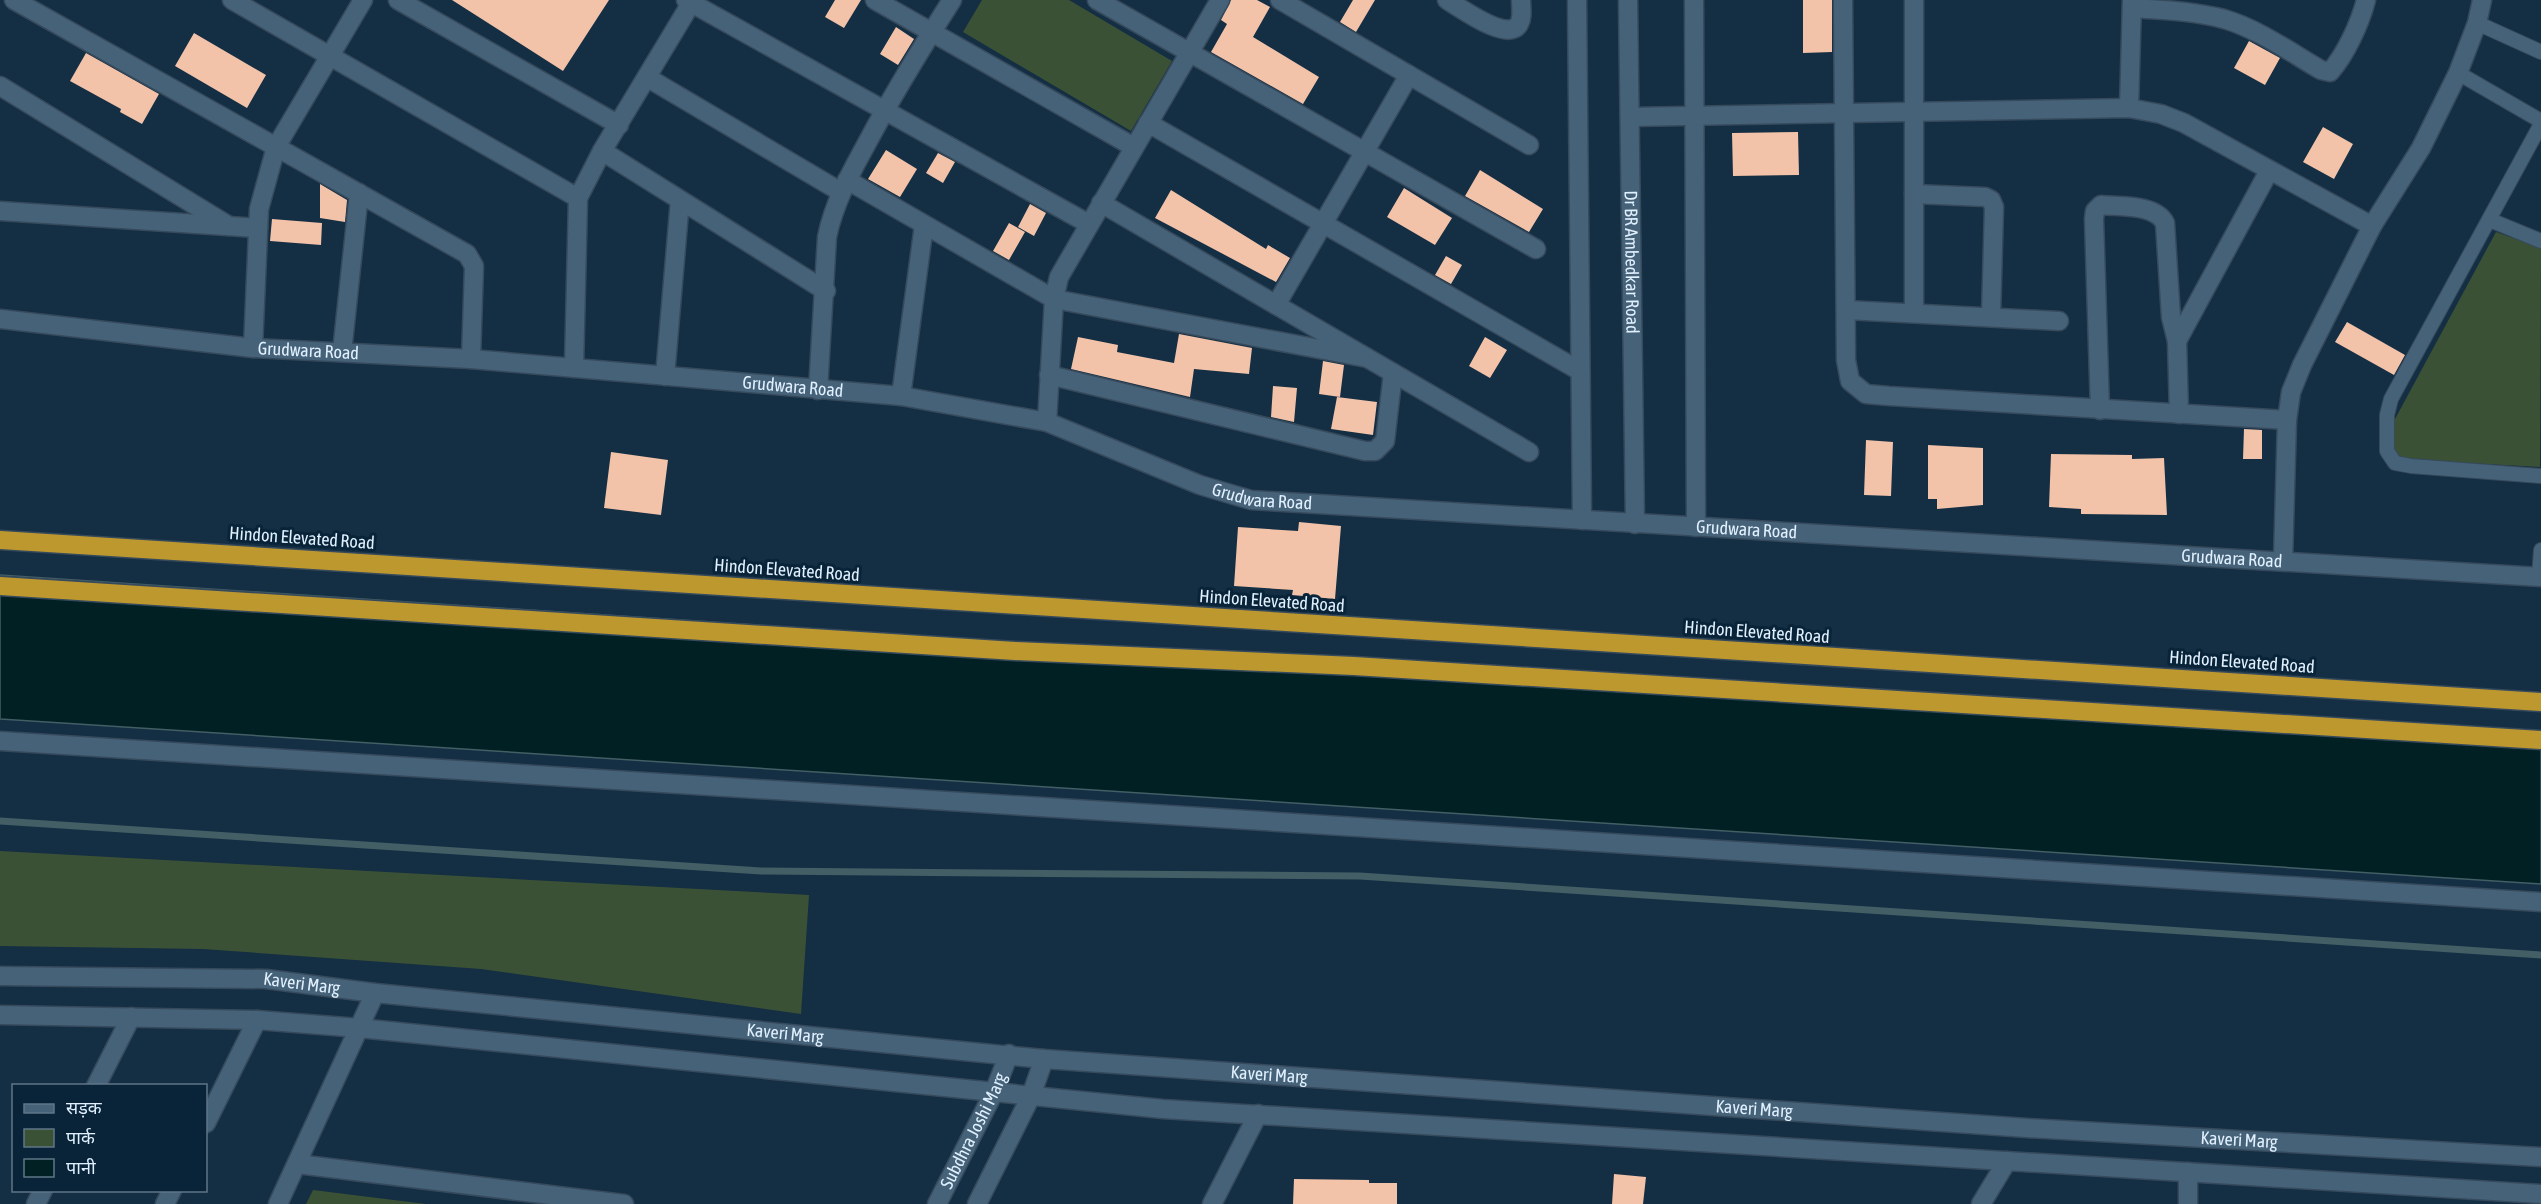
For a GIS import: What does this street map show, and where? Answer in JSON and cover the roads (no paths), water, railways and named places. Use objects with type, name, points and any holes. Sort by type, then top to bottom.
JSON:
[{"type":"highway","name":"Hindon Elevated Road","points":[[0,540],[2541,702]]},
{"type":"highway","points":[[0,586],[1015,651],[1354,666],[2541,740]]},
{"type":"street","points":[[14,0],[467,254],[474,266],[471,359]]},
{"type":"street","points":[[232,0],[578,198]]},
{"type":"street","points":[[253,348],[259,209],[276,147],[363,0]]},
{"type":"street","points":[[398,0],[619,125]]},
{"type":"street","points":[[875,0],[1134,147]]},
{"type":"street","points":[[818,390],[826,291],[827,237],[831,216],[884,110],[952,0]]},
{"type":"street","points":[[1097,0],[1536,249]]},
{"type":"street","points":[[1047,422],[1054,299],[1059,277],[1220,0]]},
{"type":"street","points":[[1280,0],[1529,145]]},
{"type":"street","points":[[1447,0],[1502,31],[1513,31],[1519,25],[1522,17],[1521,0]]},
{"type":"street","points":[[1577,0],[1582,520]]},
{"type":"street","name":"Dr BR Ambedkar Road","points":[[1628,0],[1635,524]]},
{"type":"street","points":[[1694,0],[1696,527]]},
{"type":"street","points":[[1843,0],[1846,360],[1850,381],[1866,394],[2287,420]]},
{"type":"street","points":[[1914,0],[1914,312]]},
{"type":"street","points":[[2129,108],[2132,4],[2224,19],[2248,28],[2322,70],[2330,72],[2337,64],[2366,0]]},
{"type":"street","points":[[2283,561],[2287,420],[2291,392],[2302,365],[2372,226],[2421,148],[2458,73],[2477,23],[2482,0]]},
{"type":"street","points":[[574,368],[578,198],[602,151],[648,78],[690,1],[1089,225]]},
{"type":"street","points":[[1276,305],[1409,75]]},
{"type":"street","points":[[648,78],[844,186],[924,225],[1054,299],[1367,358]]},
{"type":"street","points":[[0,86],[229,226]]},
{"type":"street","points":[[1630,117],[2129,108],[2161,114],[2184,123],[2372,226]]},
{"type":"street","points":[[1148,123],[1580,371]]},
{"type":"street","points":[[602,151],[826,291]]},
{"type":"street","points":[[2177,341],[2270,171]]},
{"type":"street","points":[[342,352],[359,194]]},
{"type":"street","points":[[1914,194],[1985,197],[1991,200],[1994,207],[1991,317]]},
{"type":"street","points":[[664,376],[680,200]]},
{"type":"street","points":[[1101,203],[1529,452]]},
{"type":"street","points":[[2100,410],[2094,219],[2095,211],[2101,205],[2152,210],[2161,215],[2165,223],[2171,317],[2177,341],[2179,414]]},
{"type":"street","points":[[0,211],[258,228]]},
{"type":"street","points":[[901,396],[924,225]]},
{"type":"street","points":[[1846,310],[2059,321]]},
{"type":"street","name":"Grudwara Road","points":[[0,318],[253,348],[471,359],[901,396],[1047,422],[1200,485],[1251,500],[2540,577]]},
{"type":"street","points":[[1049,375],[1365,451],[1375,451],[1385,441],[1393,373]]},
{"type":"street","points":[[0,741],[2541,902]]},
{"type":"street","name":"Kaveri Marg","points":[[0,976],[266,979],[375,993],[1044,1059],[2027,1128],[2541,1157]]},
{"type":"street","points":[[278,1204],[375,993]]},
{"type":"street","name":"Kaveri Marg","points":[[0,1015],[257,1020],[359,1028],[1163,1109],[2188,1172],[2486,1197],[2541,1194]]},
{"type":"street","points":[[97,1084],[131,1017]]},
{"type":"street","points":[[207,1122],[257,1020]]},
{"type":"street","name":"Subdhra Joshi Marg","points":[[937,1204],[994,1092],[1009,1054]]},
{"type":"street","name":"Subdhra Joshi Marg","points":[[977,1204],[1031,1096],[1044,1059]]},
{"type":"street","points":[[1212,1204],[1258,1114]]},
{"type":"street","points":[[1981,1204],[2007,1161]]},
{"type":"street","points":[[297,1164],[624,1204]]},
{"type":"street","points":[[2188,1172],[2188,1204]]},
{"type":"lane","points":[[2477,23],[2541,52]]},
{"type":"lane","points":[[2458,73],[2541,122],[2490,220],[2391,399],[2387,415],[2386,452],[2395,463],[2411,466],[2541,476]]},
{"type":"lane","points":[[2490,220],[2541,241]]},
{"type":"lane","points":[[2540,577],[2541,550]]},
{"type":"water","points":[[0,575],[2541,743],[2541,884],[0,719]]},
{"type":"waterway","points":[[0,821],[761,871],[1360,876],[2541,955]]}]
